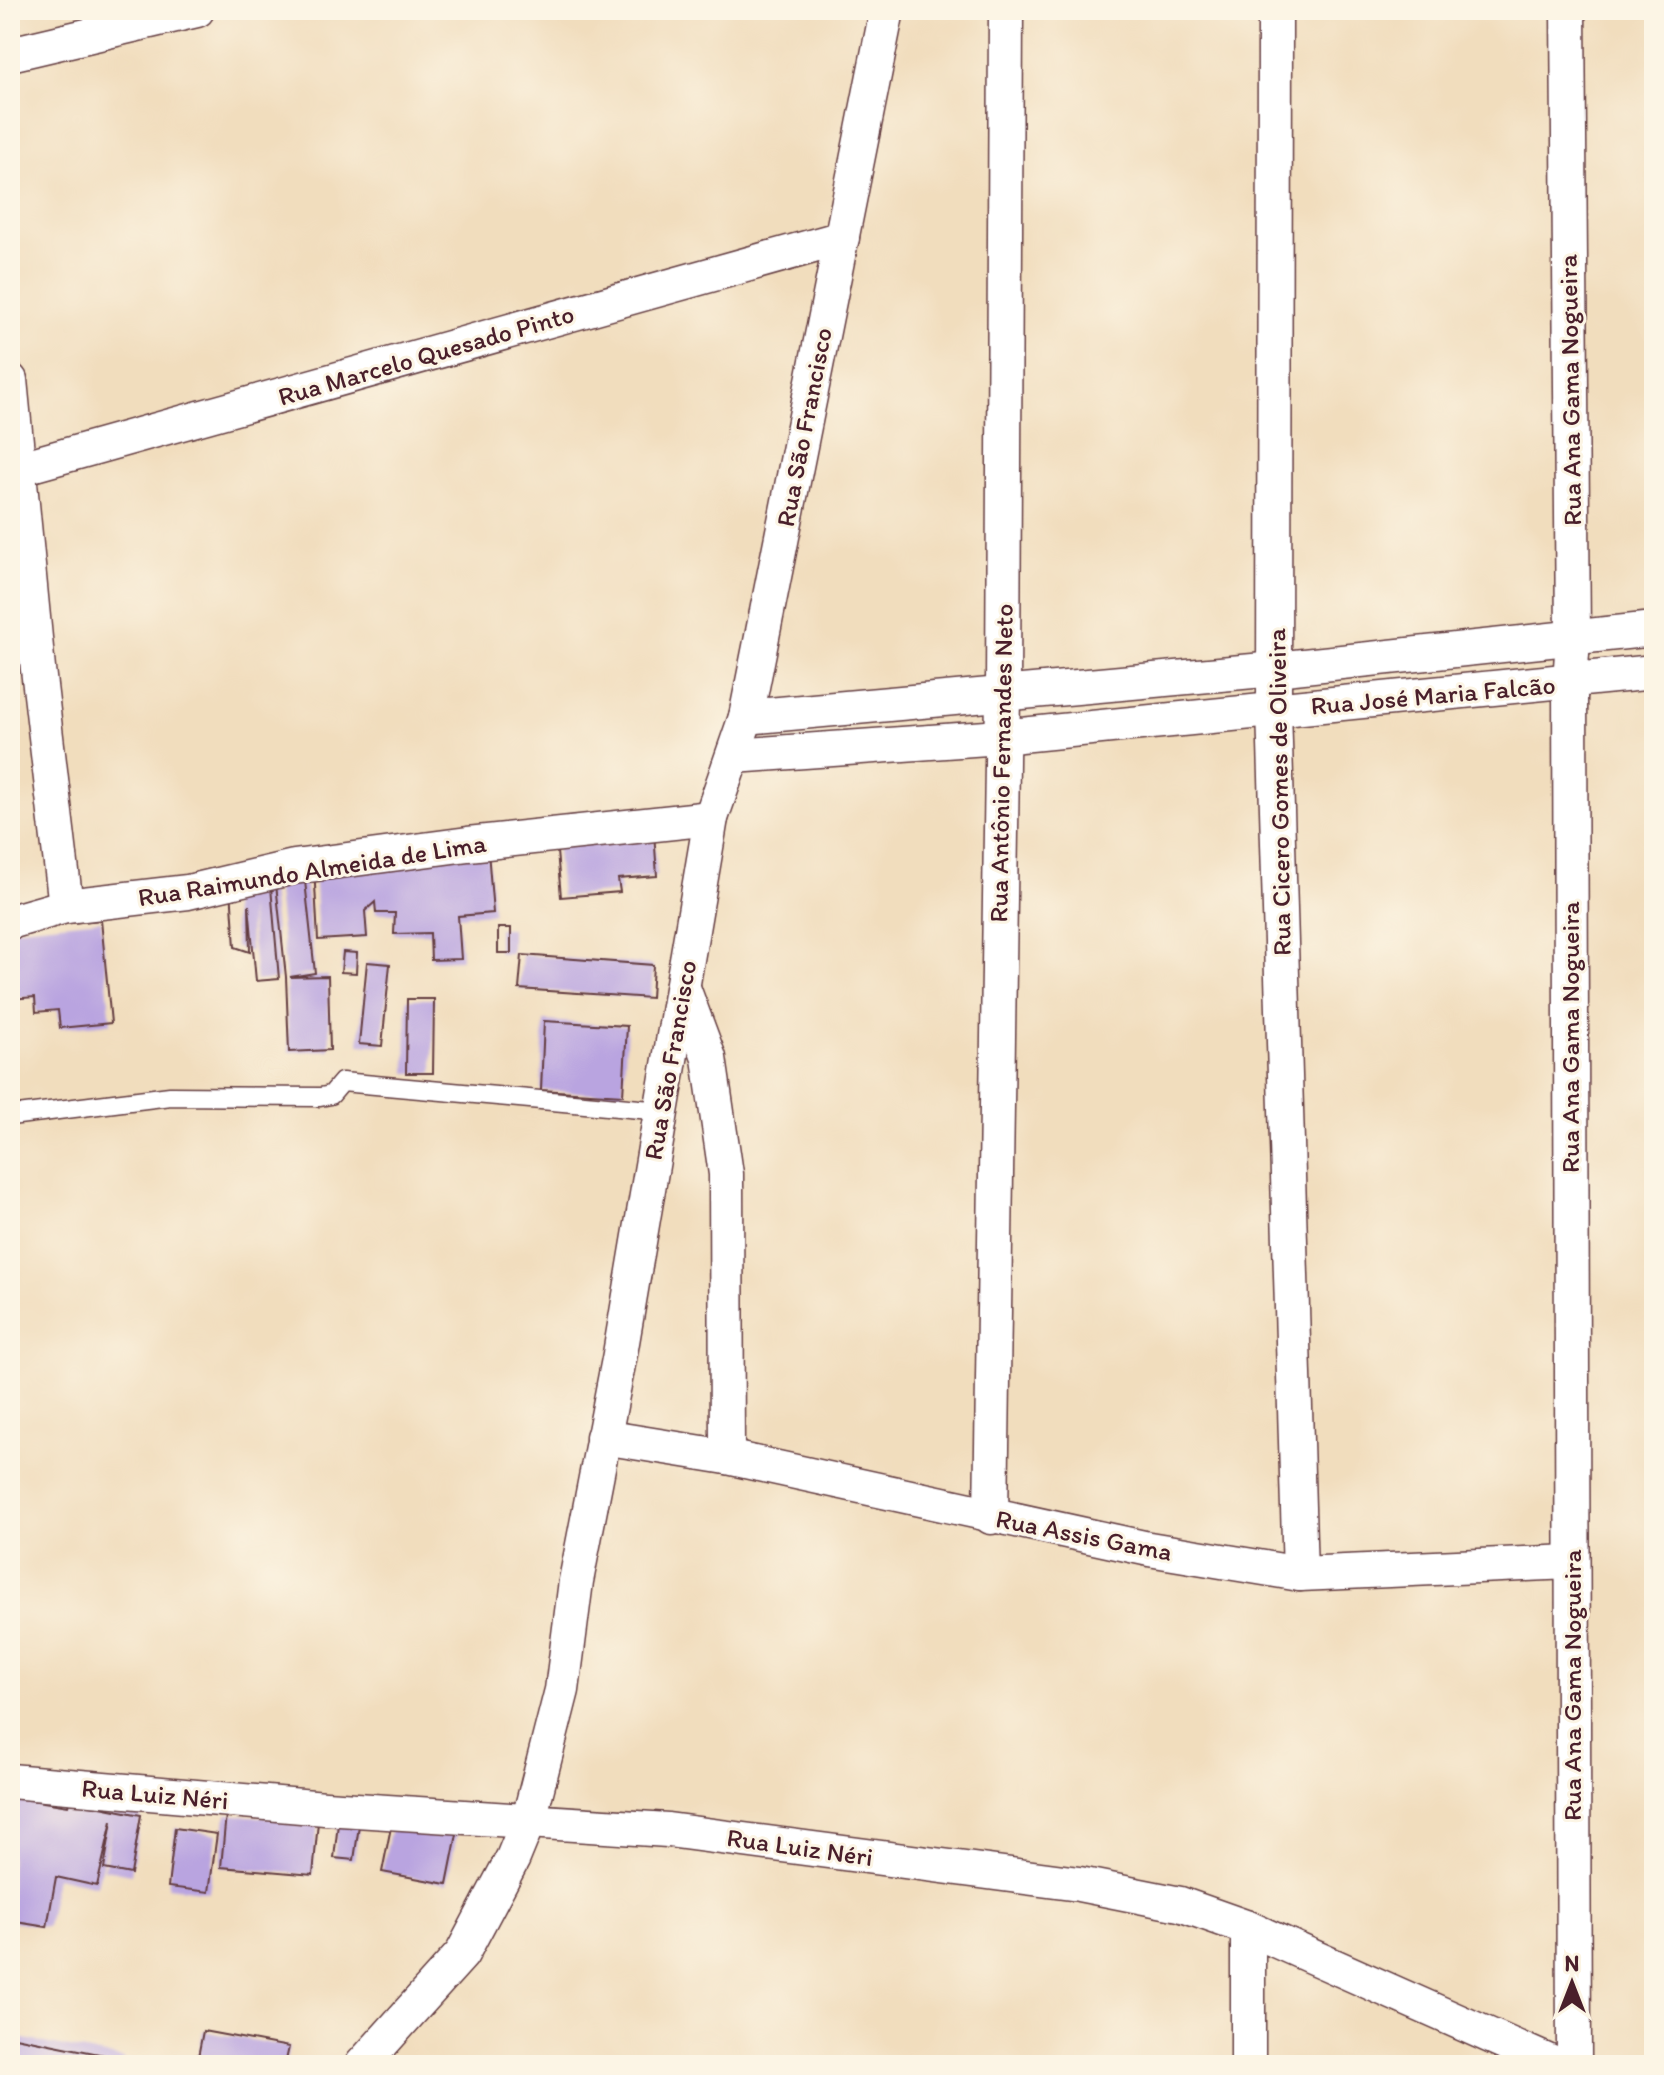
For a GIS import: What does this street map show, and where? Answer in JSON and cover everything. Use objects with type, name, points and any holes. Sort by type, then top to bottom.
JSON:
[{"type":"street","points":[[10,54],[197,10]]},
{"type":"street","name":"Rua São Francisco","points":[[362,2065],[462,1954],[492,1902],[529,1819],[562,1690],[576,1581],[662,1111],[711,818],[746,717],[887,10]]},
{"type":"street","name":"Rua Antônio Fernandes Neto","points":[[991,1517],[1003,693],[1006,10]]},
{"type":"street","name":"Rua Cicero Gomes de Oliveira","points":[[1275,10],[1274,710],[1300,1574]]},
{"type":"street","name":"Rua Ana Gama Nogueira","points":[[1568,10],[1573,639],[1570,682],[1574,2065]]},
{"type":"street","name":"Rua Marcelo Quesado Pinto","points":[[14,471],[842,238]]},
{"type":"street","points":[[10,380],[14,471],[66,906]]},
{"type":"street","name":"Rua José Maria Falcão","points":[[746,717],[1275,669],[1654,629]]},
{"type":"street","name":"Rua José Maria Falcão","points":[[734,756],[1001,737],[1654,672]]},
{"type":"street","name":"Rua Raimundo Almeida de Lima","points":[[10,922],[66,906],[188,892],[325,863],[711,818]]},
{"type":"street","points":[[683,988],[709,1058],[726,1174],[727,1457]]},
{"type":"street","name":"Rua Assis Gama","points":[[603,1437],[727,1457],[1149,1549],[1300,1574],[1571,1562]]},
{"type":"street","name":"Rua Luiz Néri","points":[[10,1781],[325,1808],[668,1830],[1079,1884],[1180,1904],[1248,1928],[1556,2065]]},
{"type":"street","points":[[1248,1928],[1248,2065]]},
{"type":"lane","points":[[10,1116],[170,1096],[320,1097],[331,1095],[342,1082],[662,1111]]},
{"type":"building","points":[[654,832],[657,876],[618,879],[620,892],[561,897],[556,840]]},
{"type":"building","points":[[488,851],[493,913],[458,916],[461,959],[431,960],[430,933],[394,934],[395,913],[376,913],[375,902],[365,911],[367,937],[318,940],[314,867]]},
{"type":"building","points":[[305,881],[315,973],[290,977],[328,976],[330,1050],[289,1052],[286,977],[276,884]]},
{"type":"building","points":[[271,887],[279,979],[256,981],[249,905],[250,952],[235,947],[231,889]]},
{"type":"building","points":[[101,920],[111,1023],[60,1028],[58,1010],[36,1012],[35,997],[10,999],[10,929]]},
{"type":"building","points":[[498,928],[511,928],[511,953],[498,953]]},
{"type":"building","points":[[343,952],[357,953],[356,973],[341,972]]},
{"type":"building","points":[[522,955],[653,965],[651,998],[519,989]]},
{"type":"building","points":[[367,962],[390,964],[382,1046],[359,1044]]},
{"type":"building","points":[[407,999],[434,999],[433,1073],[406,1073]]},
{"type":"building","points":[[544,1021],[627,1026],[623,1095],[541,1090]]},
{"type":"building","points":[[11,1797],[68,1806],[70,1801],[141,1815],[131,1874],[104,1869],[112,1821],[97,1886],[56,1877],[47,1927],[10,1921]]},
{"type":"building","points":[[226,1814],[318,1822],[313,1875],[221,1867]]},
{"type":"building","points":[[339,1815],[360,1819],[354,1860],[334,1858]]},
{"type":"building","points":[[393,1817],[458,1829],[447,1884],[382,1872]]},
{"type":"building","points":[[175,1828],[217,1834],[209,1892],[168,1887]]},
{"type":"building","points":[[203,2031],[289,2047],[285,2065],[197,2062]]},
{"type":"building","points":[[10,2036],[124,2059],[123,2065],[10,2065]]}]
